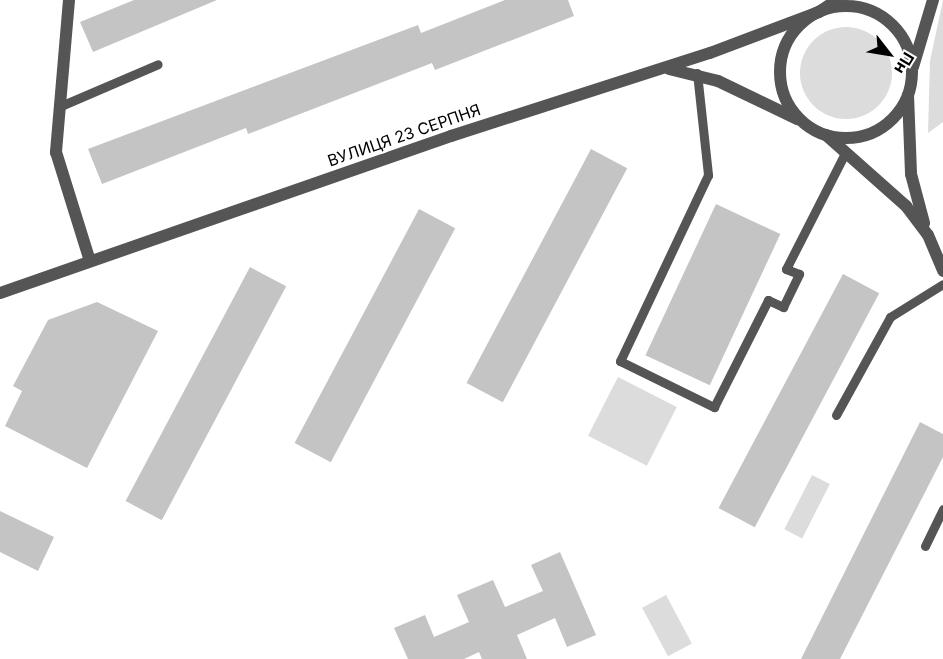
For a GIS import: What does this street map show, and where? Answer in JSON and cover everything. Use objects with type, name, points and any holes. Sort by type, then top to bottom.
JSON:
[{"type":"street","points":[[69,0],[63,105],[56,152],[90,261]]},
{"type":"street","name":"ВУЛИЦЯ 23 СЕРПНЯ","points":[[837,0],[819,12],[792,36],[780,70],[786,98],[803,121],[825,134],[870,133],[889,122],[908,94]]},
{"type":"street","name":"ВУЛИЦЯ 23 СЕРПНЯ","points":[[928,235],[911,174],[908,94],[912,71],[933,0]]},
{"type":"street","name":"ВУЛИЦЯ 23 СЕРПНЯ","points":[[0,293],[662,69],[819,12],[847,6],[881,17],[905,43],[912,71]]},
{"type":"street","points":[[662,69],[697,73],[803,121]]},
{"type":"street","points":[[825,134],[886,183],[928,235],[943,271]]},
{"type":"lane","points":[[63,105],[158,64]]},
{"type":"lane","points":[[697,73],[708,175],[620,361],[714,407],[768,300],[783,307],[799,274],[786,269],[846,151]]},
{"type":"lane","points":[[836,415],[890,317],[943,284]]},
{"type":"lane","points":[[925,546],[943,509]]},
{"type":"shaded area","points":[[943,0],[943,122],[928,133],[930,61]]},
{"type":"shaded area","points":[[846,27],[864,30],[879,40],[889,55],[892,73],[889,91],[879,106],[864,116],[846,119],[828,116],[813,106],[803,91],[800,73],[803,55],[813,40],[828,30]]},
{"type":"shaded area","points":[[618,377],[677,407],[647,466],[588,436]]},
{"type":"shaded area","points":[[812,475],[830,484],[802,538],[784,529]]},
{"type":"shaded area","points":[[666,595],[692,644],[668,656],[642,608]]},
{"type":"building","points":[[134,0],[217,0],[93,52],[80,22]]},
{"type":"building","points":[[505,0],[568,0],[574,16],[435,70],[432,63],[248,134],[246,128],[102,184],[88,149],[418,25],[421,33]]},
{"type":"building","points":[[591,149],[627,168],[503,402],[467,383]]},
{"type":"building","points":[[716,204],[780,234],[710,385],[645,355]]},
{"type":"building","points":[[419,209],[455,228],[331,462],[295,443]]},
{"type":"building","points":[[250,267],[286,286],[162,520],[126,501]]},
{"type":"building","points":[[843,274],[879,293],[755,527],[719,508]]},
{"type":"building","points":[[97,302],[158,331],[87,468],[5,426],[22,391],[13,386],[48,320]]},
{"type":"building","points":[[920,422],[943,434],[943,457],[840,659],[801,659]]},
{"type":"building","points":[[0,511],[54,537],[38,571],[0,552]]},
{"type":"building","points":[[560,552],[596,635],[567,647],[555,618],[517,635],[527,659],[482,659],[479,652],[464,659],[408,659],[394,628],[425,615],[434,637],[469,622],[457,595],[493,580],[505,607],[543,591],[531,565]]}]
